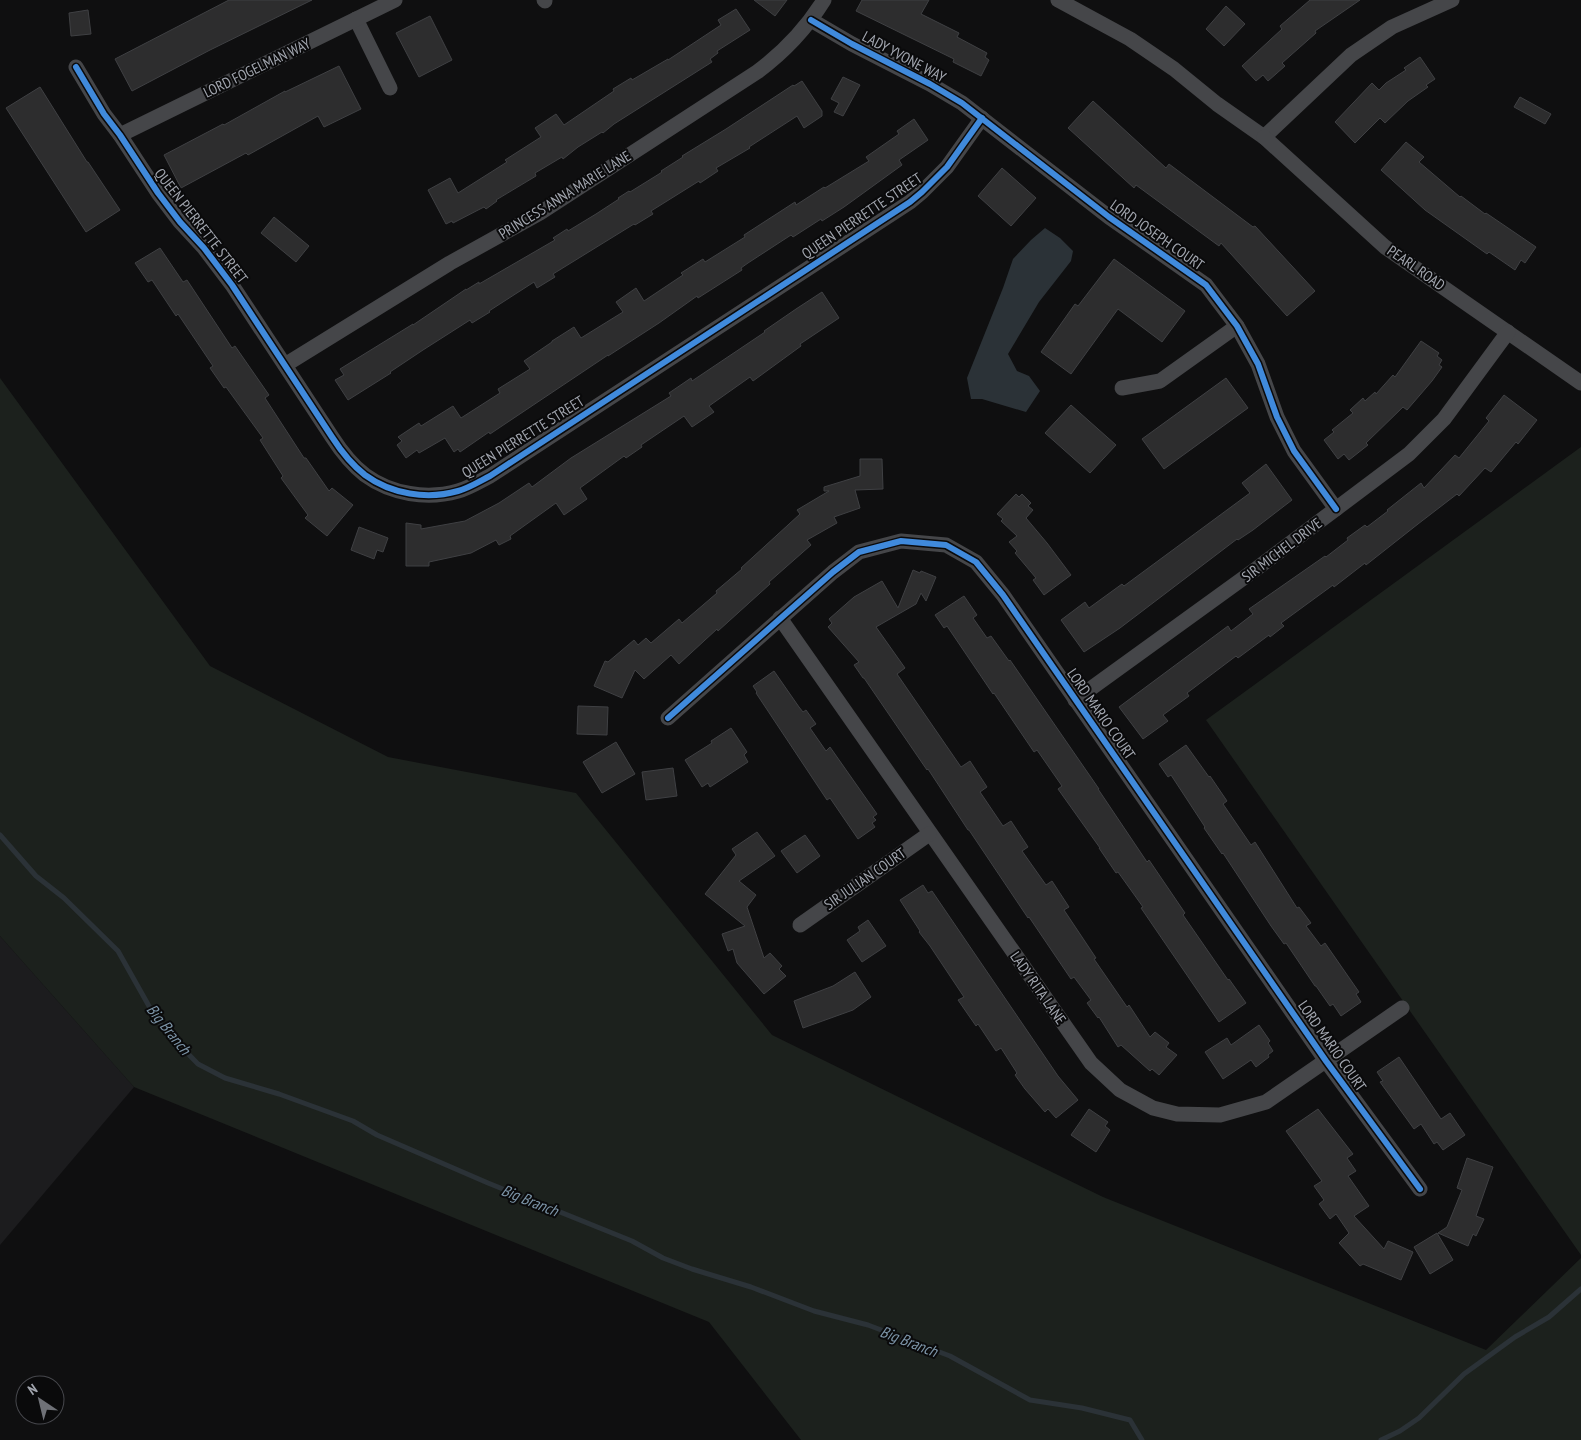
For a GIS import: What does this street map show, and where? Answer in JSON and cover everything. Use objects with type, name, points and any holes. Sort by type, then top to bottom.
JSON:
[{"type":"street","name":"LORD FOGELMAN WAY","points":[[120,135],[395,0]]},
{"type":"street","name":"PRINCESS ANNA MARIE LANE","points":[[285,365],[450,263],[540,213],[732,88],[787,48],[811,20],[824,0]]},
{"type":"street","name":"PEARL ROAD","points":[[1058,0],[1077,4],[1174,69],[1217,104],[1264,137],[1385,247],[1581,383]]},
{"type":"street","points":[[1264,137],[1351,55],[1392,26],[1452,0]]},
{"type":"street","points":[[356,19],[390,88]]},
{"type":"street","name":"LADY YVONE WAY","points":[[811,20],[852,44],[962,102],[982,118]]},
{"type":"street","name":"QUEEN PIERRETTE STREET","points":[[76,67],[104,114],[158,193],[232,285],[340,449],[364,475],[388,488],[413,494],[442,494],[459,491],[490,476],[910,202],[947,167],[982,118]]},
{"type":"street","name":"LORD JOSEPH COURT","points":[[982,118],[1109,217],[1206,285],[1237,326],[1258,364],[1277,417],[1294,451],[1336,509]]},
{"type":"street","points":[[1122,388],[1160,381],[1237,326]]},
{"type":"street","name":"SIR MICHEL DRIVE","points":[[1075,700],[1256,570],[1409,454],[1444,419],[1508,332]]},
{"type":"street","name":"LORD MARIO COURT","points":[[668,718],[780,618],[859,552],[901,541],[946,545],[976,562],[1003,595],[1326,1060],[1420,1190]]},
{"type":"street","name":"LADY RITA LANE","points":[[780,618],[1091,1063],[1120,1090],[1153,1108],[1176,1114],[1220,1115],[1266,1102],[1402,1008]]},
{"type":"street","name":"SIR JULIAN COURT","points":[[800,925],[930,834]]},
{"type":"shaded area","points":[[1045,228],[1060,238],[1073,251],[1071,261],[1039,302],[1008,354],[1017,371],[1029,376],[1040,391],[1026,412],[982,399],[971,399],[967,378],[1013,259]]},
{"type":"shaded area","points":[[0,378],[210,666],[388,757],[576,793],[772,1035],[1103,1197],[1486,1350],[1581,1258],[1581,1440],[801,1440],[709,1322],[134,1087],[0,936]]},
{"type":"shaded area","points":[[1581,447],[1581,1255],[1206,720]]},
{"type":"shaded area","points":[[0,936],[134,1087],[0,1245]]},
{"type":"building","points":[[229,0],[312,0],[132,91],[115,59]]},
{"type":"building","points":[[754,0],[787,0],[775,16]]},
{"type":"building","points":[[862,0],[929,0],[921,14],[959,33],[957,37],[987,53],[985,57],[989,60],[981,76],[953,62],[954,59],[856,11]]},
{"type":"building","points":[[1310,0],[1360,0],[1315,31],[1316,33],[1282,63],[1285,66],[1268,81],[1263,75],[1256,81],[1242,66],[1282,29],[1280,26]]},
{"type":"building","points":[[1226,6],[1245,24],[1224,46],[1206,29]]},
{"type":"building","points":[[736,9],[750,30],[717,51],[718,53],[710,59],[712,62],[614,124],[603,133],[578,147],[563,159],[562,157],[535,173],[536,176],[496,200],[486,209],[484,207],[453,223],[452,221],[446,224],[428,190],[450,178],[458,193],[507,162],[505,160],[541,137],[535,128],[556,114],[564,125],[614,91],[613,89],[668,60],[721,25],[718,20]]},
{"type":"building","points":[[88,10],[91,34],[71,36],[69,13]]},
{"type":"building","points":[[430,16],[452,60],[419,77],[396,33]]},
{"type":"building","points":[[1420,57],[1435,79],[1385,123],[1380,118],[1355,143],[1335,122],[1372,83],[1379,90]]},
{"type":"building","points":[[339,66],[361,109],[324,127],[318,116],[248,155],[246,153],[181,188],[164,155],[224,125],[285,91]]},
{"type":"building","points":[[843,77],[860,85],[843,116],[834,112],[839,103],[831,99]]},
{"type":"building","points":[[802,81],[822,111],[822,116],[804,128],[797,116],[750,148],[716,168],[718,171],[700,183],[699,181],[651,211],[653,214],[553,274],[555,277],[537,288],[534,282],[472,323],[470,320],[348,400],[335,380],[344,375],[340,369],[413,325],[466,289],[479,282],[479,284],[555,240],[553,238],[596,214],[629,191],[662,172],[682,156]]},
{"type":"building","points":[[40,87],[120,210],[86,232],[6,108]]},
{"type":"building","points":[[1520,97],[1551,114],[1545,124],[1514,107]]},
{"type":"building","points":[[1093,101],[1166,168],[1169,164],[1253,227],[1255,226],[1315,291],[1287,316],[1221,243],[1219,246],[1136,185],[1134,188],[1068,128]]},
{"type":"building","points":[[914,119],[928,140],[899,160],[902,165],[844,207],[793,237],[791,235],[741,268],[742,270],[698,298],[697,296],[490,434],[489,432],[460,452],[458,449],[454,452],[445,438],[419,453],[417,450],[406,458],[397,445],[402,441],[398,437],[419,423],[421,426],[453,406],[461,418],[500,393],[498,389],[530,369],[524,361],[552,341],[574,327],[581,338],[623,312],[616,302],[636,288],[644,301],[703,259],[705,262],[795,202],[796,205],[869,161],[866,157],[899,134],[897,131]]},
{"type":"building","points":[[1406,142],[1424,157],[1419,162],[1460,197],[1536,247],[1525,263],[1521,260],[1515,270],[1489,252],[1487,254],[1425,210],[1381,170]]},
{"type":"building","points":[[1002,168],[1036,198],[1011,226],[978,196]]},
{"type":"building","points":[[274,217],[309,246],[296,262],[261,233]]},
{"type":"building","points":[[160,248],[183,282],[187,280],[232,348],[235,346],[269,395],[265,398],[304,458],[306,458],[329,491],[332,488],[353,505],[327,536],[305,518],[308,515],[281,478],[283,476],[260,440],[263,438],[210,368],[213,366],[178,314],[176,316],[152,280],[148,282],[135,263]]},
{"type":"building","points":[[1114,259],[1185,311],[1162,342],[1118,309],[1071,374],[1041,352],[1075,304],[1078,306]]},
{"type":"building","points":[[822,292],[839,318],[800,344],[801,346],[753,381],[750,377],[709,406],[714,412],[692,427],[684,416],[641,445],[642,447],[626,458],[624,456],[580,488],[587,499],[564,515],[556,503],[510,536],[511,539],[499,545],[496,540],[471,553],[429,562],[429,566],[406,566],[406,523],[421,525],[421,529],[465,521],[499,503],[529,483],[532,487],[571,458],[671,396],[669,393],[691,378],[692,381]]},
{"type":"building","points":[[1421,341],[1439,353],[1437,356],[1442,360],[1439,365],[1442,367],[1407,410],[1403,407],[1366,443],[1368,445],[1349,460],[1344,454],[1338,459],[1324,440],[1334,432],[1332,430],[1353,413],[1350,410],[1363,398],[1365,401],[1375,392],[1376,394],[1393,375],[1395,377]]},
{"type":"building","points":[[1226,378],[1248,408],[1164,469],[1142,439]]},
{"type":"building","points":[[1504,395],[1537,420],[1518,444],[1516,442],[1491,472],[1485,468],[1459,496],[1457,494],[1366,565],[1365,563],[1334,587],[1333,585],[1281,623],[1284,626],[1270,637],[1269,635],[1238,658],[1236,656],[1187,693],[1189,696],[1163,715],[1168,721],[1143,739],[1119,707],[1228,626],[1231,631],[1253,614],[1249,609],[1326,557],[1365,525],[1367,527],[1421,483],[1424,488],[1455,455],[1459,458],[1489,421],[1486,418]]},
{"type":"building","points":[[1071,405],[1116,445],[1090,473],[1045,433]]},
{"type":"building","points":[[860,459],[882,459],[883,489],[855,490],[860,508],[834,517],[837,523],[807,540],[811,545],[718,631],[717,629],[679,664],[671,655],[644,679],[635,670],[622,698],[594,686],[605,661],[608,662],[634,640],[638,645],[646,638],[651,643],[679,619],[682,623],[717,593],[716,591],[800,514],[797,510],[829,491],[824,491],[824,487],[860,476]]},
{"type":"building","points":[[1266,464],[1292,500],[1253,530],[1237,539],[1120,628],[1084,652],[1061,620],[1085,602],[1089,608],[1122,584],[1124,586],[1250,493],[1242,483]]},
{"type":"building","points":[[1016,494],[1019,497],[1022,494],[1031,503],[1028,506],[1033,510],[1026,518],[1071,575],[1044,595],[1033,580],[1036,578],[1015,553],[1017,551],[1009,542],[1017,536],[1001,521],[1003,519],[997,514]]},
{"type":"building","points":[[359,527],[388,538],[383,552],[377,550],[374,559],[351,550]]},
{"type":"building","points":[[913,570],[936,577],[926,601],[921,593],[916,604],[876,627],[905,668],[897,674],[961,767],[970,761],[987,787],[980,792],[1003,826],[1011,821],[1028,847],[1022,851],[1046,885],[1052,881],[1069,907],[1064,910],[1096,958],[1094,959],[1127,1007],[1129,1005],[1150,1037],[1155,1032],[1169,1043],[1166,1047],[1177,1055],[1159,1075],[1152,1069],[1150,1071],[1121,1045],[1118,1047],[1099,1017],[1087,1003],[1091,1000],[1074,977],[1071,979],[928,769],[854,665],[859,662],[828,627],[832,623],[829,619],[854,597],[882,581],[898,608]]},
{"type":"building","points":[[964,596],[977,615],[973,618],[987,638],[991,636],[1010,660],[1147,862],[1149,860],[1185,913],[1183,915],[1246,1003],[1219,1022],[1141,908],[1143,907],[1118,872],[1116,873],[1058,789],[1062,786],[1037,750],[1034,752],[947,626],[944,628],[935,615]]},
{"type":"building","points":[[774,671],[799,707],[803,712],[806,710],[816,724],[810,728],[826,751],[830,747],[877,814],[873,817],[876,820],[872,823],[875,827],[858,839],[830,798],[827,800],[756,693],[753,686]]},
{"type":"building","points":[[578,706],[608,707],[607,735],[577,734]]},
{"type":"building","points":[[731,728],[747,752],[744,755],[748,762],[710,787],[708,783],[702,787],[685,760]]},
{"type":"building","points":[[616,742],[635,774],[602,793],[583,762]]},
{"type":"building","points":[[1186,745],[1227,801],[1223,804],[1251,845],[1255,842],[1297,908],[1299,907],[1311,923],[1306,926],[1321,946],[1325,943],[1359,992],[1356,994],[1361,1002],[1341,1016],[1333,1004],[1330,1006],[1286,943],[1284,944],[1271,926],[1223,853],[1204,828],[1171,775],[1168,777],[1159,764]]},
{"type":"building","points":[[673,768],[677,796],[646,800],[642,772]]},
{"type":"building","points":[[757,832],[775,856],[739,881],[756,895],[747,907],[764,958],[770,953],[782,966],[779,969],[786,976],[764,994],[737,963],[733,949],[728,951],[722,934],[745,926],[705,894],[736,855],[732,849]]},
{"type":"building","points":[[805,835],[820,856],[797,873],[781,851]]},
{"type":"building","points":[[923,885],[928,893],[932,891],[1058,1076],[1078,1100],[1056,1118],[1048,1109],[1045,1112],[1025,1089],[1015,1075],[1017,1073],[1001,1048],[996,1051],[978,1024],[976,1026],[958,1000],[964,997],[919,932],[900,900]]},
{"type":"building","points":[[868,920],[886,946],[862,962],[847,940],[860,931],[858,927]]},
{"type":"building","points":[[855,972],[871,997],[853,1010],[803,1028],[794,1001],[833,986]]},
{"type":"building","points":[[1259,1025],[1270,1041],[1268,1043],[1273,1051],[1268,1055],[1269,1057],[1256,1067],[1251,1060],[1223,1079],[1205,1052],[1227,1038],[1231,1045]]},
{"type":"building","points":[[1399,1057],[1441,1119],[1450,1113],[1465,1135],[1443,1150],[1437,1142],[1434,1144],[1421,1124],[1414,1129],[1380,1082],[1383,1081],[1377,1072]]},
{"type":"building","points":[[1089,1109],[1108,1122],[1105,1126],[1110,1130],[1096,1152],[1071,1135]]},
{"type":"building","points":[[1318,1109],[1353,1154],[1347,1158],[1356,1171],[1348,1176],[1369,1206],[1354,1216],[1384,1249],[1388,1241],[1413,1252],[1401,1280],[1363,1264],[1360,1266],[1339,1243],[1349,1233],[1336,1214],[1330,1219],[1319,1204],[1324,1200],[1314,1186],[1322,1181],[1286,1131]]},
{"type":"building","points":[[1467,1158],[1493,1167],[1476,1216],[1484,1219],[1476,1236],[1473,1234],[1468,1246],[1438,1233],[1447,1227],[1462,1190],[1457,1188]]},
{"type":"building","points":[[1437,1233],[1453,1260],[1430,1274],[1414,1247]]},
{"type":"waterway","name":"Big Branch","points":[[0,835],[36,876],[64,898],[118,951],[154,1015],[165,1030],[198,1064],[225,1078],[279,1094],[353,1121],[377,1135],[488,1183],[632,1241],[663,1258],[751,1287],[814,1311],[868,1325],[950,1356],[1030,1400],[1082,1408],[1130,1420],[1142,1440]]},
{"type":"waterway","points":[[1381,1440],[1400,1431],[1419,1418],[1464,1374],[1515,1337],[1549,1317],[1581,1289]]},
{"type":"cycle path","points":[[811,20],[962,103],[1109,217],[1206,285],[1237,326],[1258,364],[1277,417],[1294,451],[1336,509]]},
{"type":"cycle path","points":[[76,67],[104,114],[158,193],[232,285],[343,453],[360,471],[375,482],[398,491],[422,495],[446,494],[458,491],[490,476],[910,202],[947,167],[982,118]]},
{"type":"cycle path","points":[[668,718],[833,572],[859,552],[901,541],[946,545],[976,562],[1003,595],[1326,1061],[1420,1189]]}]
